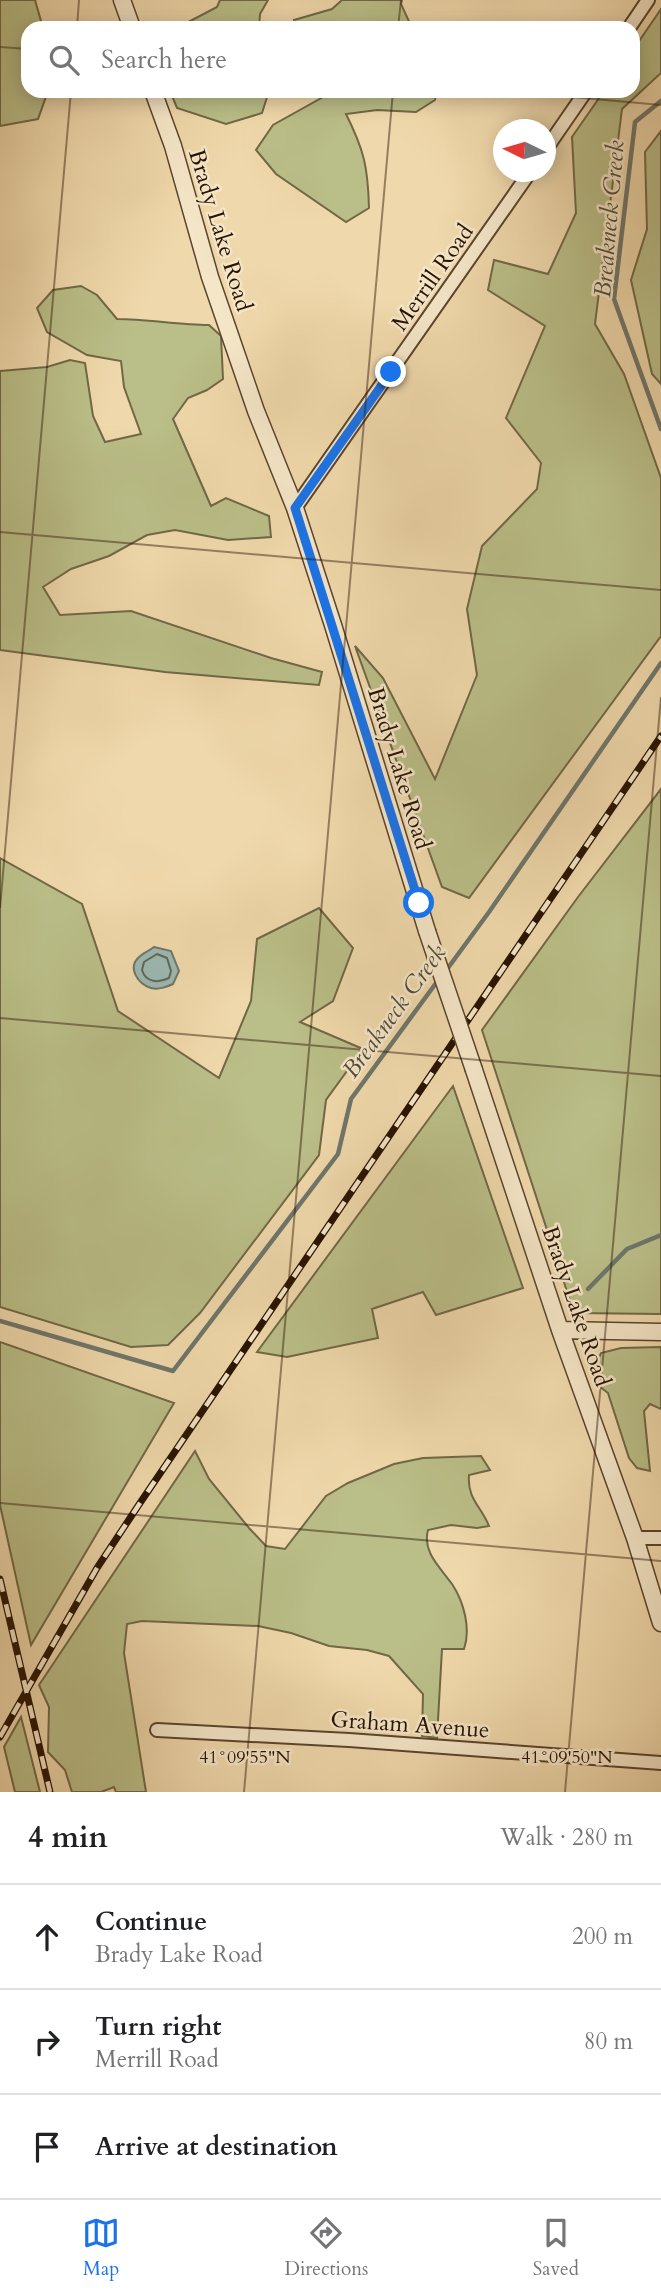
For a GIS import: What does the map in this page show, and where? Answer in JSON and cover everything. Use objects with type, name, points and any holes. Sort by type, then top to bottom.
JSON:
[{"type":"street","points":[[122,0],[130,21]]},
{"type":"street","points":[[634,21],[648,0]]},
{"type":"street","name":"Brady Lake Road","points":[[156,98],[173,146],[230,338],[295,508],[427,932],[560,1330],[635,1538],[661,1623]]},
{"type":"street","points":[[556,133],[581,98]]},
{"type":"street","name":"Merrill Road","points":[[295,508],[523,182]]},
{"type":"street","points":[[560,1330],[661,1332]]},
{"type":"street","points":[[635,1538],[661,1538]]},
{"type":"street","name":"Graham Avenue","points":[[157,1730],[358,1740],[661,1763]]},
{"type":"green space","points":[[0,0],[35,0],[41,21],[21,21],[21,98],[46,98],[38,119],[0,126]]},
{"type":"green space","points":[[220,0],[268,0],[260,14],[260,21],[190,21],[217,7]]},
{"type":"green space","points":[[342,0],[402,0],[401,4],[409,21],[294,21],[332,9]]},
{"type":"green space","points":[[661,9],[661,73],[640,92],[640,40]]},
{"type":"green space","points":[[173,98],[267,98],[262,113],[226,124],[177,108]]},
{"type":"green space","points":[[321,98],[435,98],[416,112],[377,110],[346,114],[364,159],[369,208],[346,222],[276,174],[256,150],[273,125]]},
{"type":"green space","points":[[599,98],[634,98],[622,109],[595,324],[624,374],[661,478],[661,636],[469,898],[442,887],[355,646],[383,678],[435,779],[477,675],[467,609],[482,546],[537,489],[541,463],[506,418],[545,326],[488,290],[494,260],[548,274],[576,213],[572,137]]},
{"type":"green space","points":[[661,131],[661,384],[652,374],[631,280],[647,229],[645,152]]},
{"type":"green space","points":[[81,286],[97,295],[117,319],[209,325],[221,336],[223,379],[188,398],[173,419],[211,506],[226,498],[269,516],[271,537],[228,540],[175,530],[147,535],[109,556],[71,569],[43,587],[60,615],[131,611],[271,658],[322,672],[319,685],[165,672],[0,650],[0,371],[47,367],[70,360],[85,363],[93,416],[105,442],[141,434],[124,387],[121,361],[87,355],[47,332],[37,308],[53,290]]},
{"type":"green space","points":[[661,789],[661,1314],[574,1313],[482,1030],[578,897]]},
{"type":"green space","points":[[0,858],[82,904],[118,1011],[219,1078],[251,1001],[257,939],[319,908],[353,948],[333,1001],[300,1022],[363,1049],[326,1100],[319,1155],[200,1313],[168,1345],[131,1347],[0,1307]]},
{"type":"green space","points":[[453,1086],[523,1288],[436,1315],[423,1292],[372,1309],[378,1338],[287,1357],[257,1352]]},
{"type":"green space","points":[[0,1342],[174,1403],[31,1645],[0,1505]]},
{"type":"green space","points":[[661,1347],[661,1409],[650,1404],[644,1411],[650,1471],[637,1468],[629,1458],[608,1393],[594,1382],[596,1364],[601,1353],[621,1348]]},
{"type":"green space","points":[[195,1451],[209,1479],[249,1528],[266,1546],[285,1549],[326,1496],[348,1483],[394,1464],[423,1458],[481,1456],[490,1470],[469,1475],[469,1483],[472,1496],[489,1526],[477,1528],[451,1525],[428,1530],[430,1552],[456,1591],[463,1607],[467,1633],[464,1649],[442,1649],[437,1738],[422,1736],[423,1694],[389,1656],[367,1650],[329,1646],[291,1633],[258,1626],[142,1621],[127,1624],[124,1653],[146,1792],[116,1792],[114,1787],[101,1792],[72,1792],[65,1770],[48,1752],[49,1707],[39,1685]]},
{"type":"green space","points":[[21,1717],[40,1792],[15,1792],[4,1747]]},
{"type":"water","points":[[154,947],[171,951],[179,971],[173,984],[151,988],[138,979],[134,971],[136,961]]},
{"type":"waterway","name":"Breakneck Creek","points":[[661,101],[635,122],[614,299],[661,429]]},
{"type":"waterway","name":"Breakneck Creek","points":[[445,972],[661,663]]},
{"type":"waterway","name":"Breakneck Creek","points":[[0,1321],[173,1371],[338,1154],[351,1099],[439,979]]},
{"type":"waterway","name":"Breakneck Creek","points":[[588,1289],[627,1249],[661,1235]]},
{"type":"railway","points":[[0,1737],[97,1568],[661,736]]},
{"type":"railway","points":[[0,1579],[50,1792]]},
{"type":"route","points":[[391,372],[295,508],[419,903]]}]
